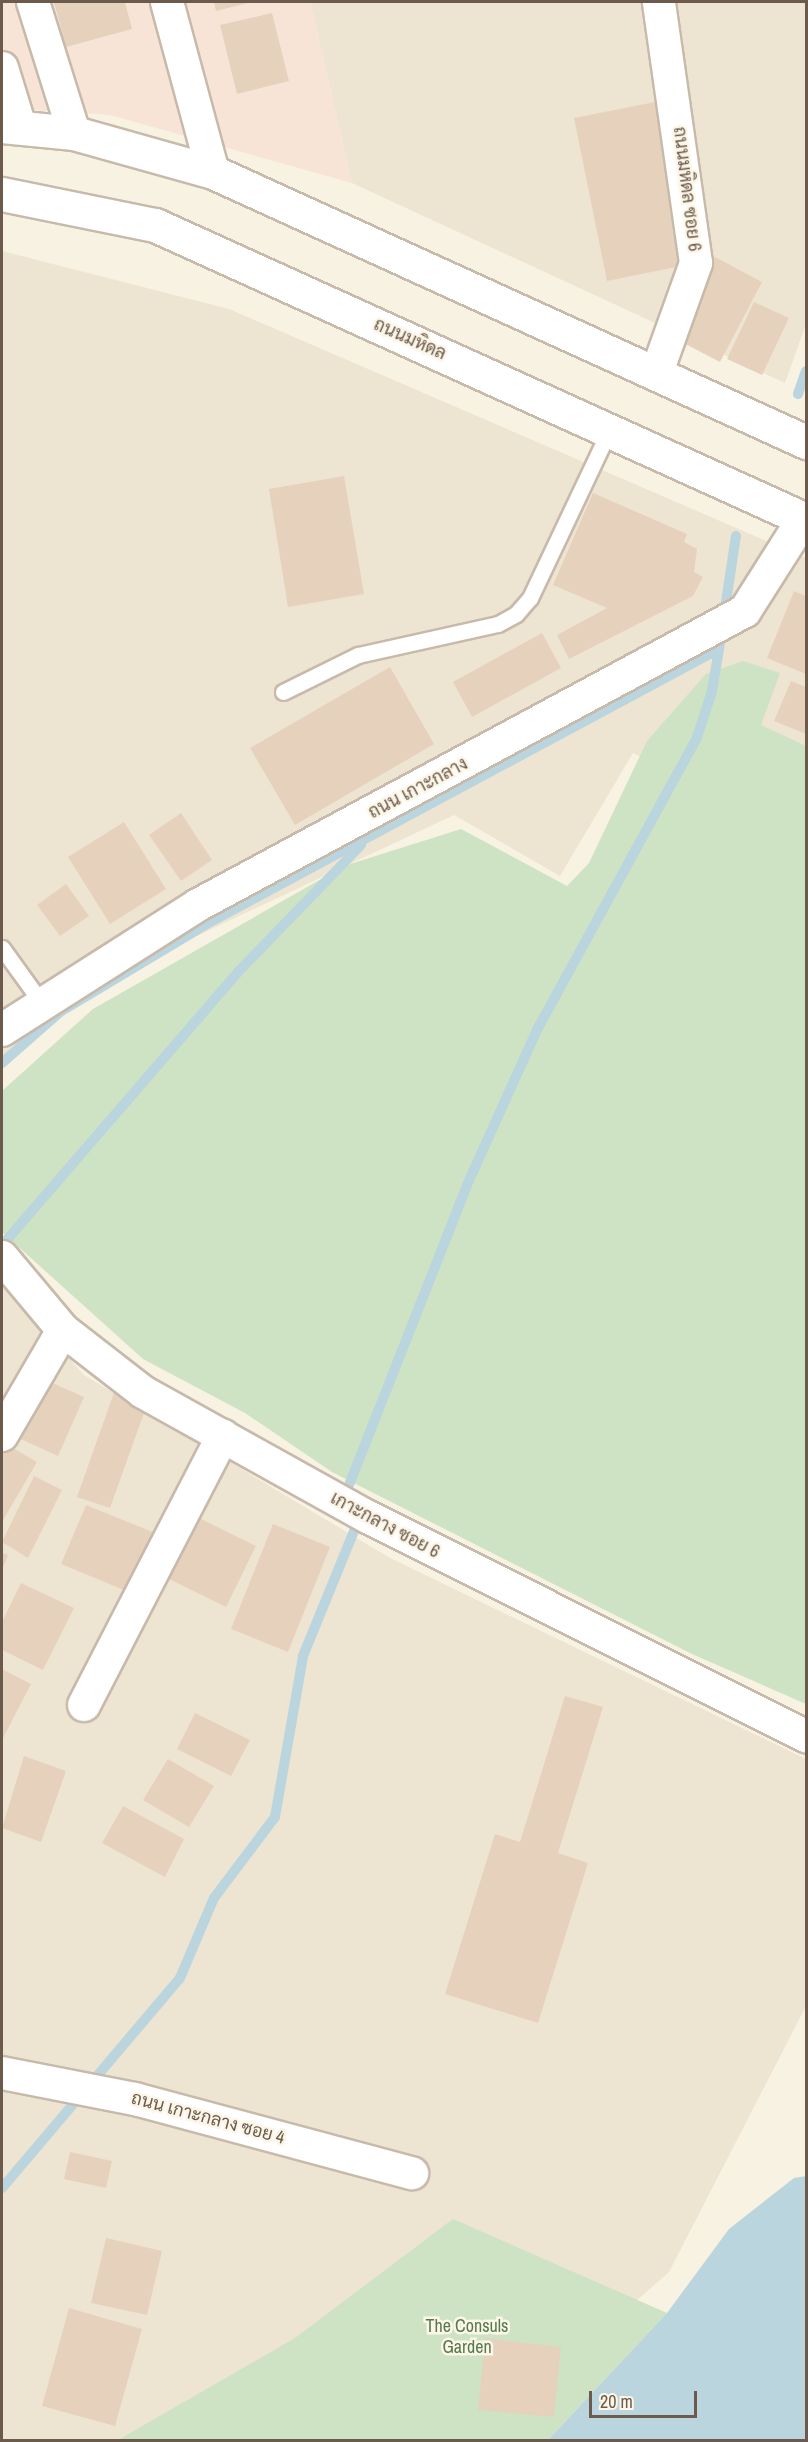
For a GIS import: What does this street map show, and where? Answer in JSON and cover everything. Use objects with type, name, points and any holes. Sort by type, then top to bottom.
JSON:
[{"type":"main road","points":[[11,126],[74,133],[213,172],[807,442]]},
{"type":"main road","name":"ถนนมหิดล","points":[[2,194],[155,225],[805,519]]},
{"type":"street","points":[[33,2],[74,133]]},
{"type":"street","points":[[166,2],[213,172]]},
{"type":"street","name":"ถนนมหิดล ซอย 6","points":[[657,372],[696,263],[659,2]]},
{"type":"street","points":[[2,68],[11,126]]},
{"type":"street","name":"ถนน เกาะกลาง","points":[[2,1030],[41,1002],[198,905],[745,611],[805,519]]},
{"type":"street","name":"เกาะกลาง ซอย 6","points":[[2,1257],[63,1330],[142,1392],[368,1517],[807,1736]]},
{"type":"street","points":[[2,1434],[63,1330]]},
{"type":"street","points":[[84,1705],[222,1436]]},
{"type":"street","name":"ถนน เกาะกลาง ซอย 4","points":[[2,2073],[85,2087],[412,2173]]},
{"type":"lane","points":[[283,692],[358,655],[498,624],[516,614],[530,598],[610,429]]},
{"type":"lane","points":[[2,948],[41,1002]]},
{"type":"shaded area","points":[[2,2],[310,2],[352,183],[110,115],[2,108]]},
{"type":"shaded area","points":[[310,2],[806,2],[806,324],[785,383],[352,183]]},
{"type":"shaded area","points":[[2,251],[229,309],[806,558],[806,836],[633,753],[560,876],[454,815],[73,994],[2,1058]]},
{"type":"shaded area","points":[[2,1284],[84,1375],[390,1558],[806,1759],[806,2006],[669,2272],[478,2440],[2,2440]]},
{"type":"green space","points":[[743,661],[780,673],[761,725],[806,746],[806,1704],[692,1654],[332,1472],[245,1413],[143,1359],[2,1232],[2,1091],[93,1009],[344,866],[461,829],[567,886],[589,863],[647,741],[706,674]]},
{"type":"green space","name":"The Consuls Garden","points":[[453,2219],[667,2313],[548,2440],[118,2440],[295,2338]]},
{"type":"water","points":[[806,2176],[806,2440],[548,2440],[667,2313],[729,2229],[794,2178]]},
{"type":"building","points":[[54,2],[125,2],[132,29],[66,47]]},
{"type":"building","points":[[214,2],[252,2],[216,11]]},
{"type":"building","points":[[272,13],[289,81],[237,94],[220,25]]},
{"type":"building","points":[[655,102],[686,265],[607,281],[574,118]]},
{"type":"building","points":[[715,257],[762,282],[720,362],[672,337]]},
{"type":"building","points":[[754,302],[789,318],[762,375],[727,359]]},
{"type":"building","points":[[344,476],[364,594],[288,607],[269,489]]},
{"type":"building","points":[[593,493],[687,534],[684,542],[697,549],[694,572],[703,577],[693,596],[569,659],[557,635],[607,608],[553,585]]},
{"type":"building","points":[[794,591],[806,596],[806,674],[767,658]]},
{"type":"building","points":[[542,633],[561,668],[472,717],[453,682]]},
{"type":"building","points":[[390,667],[434,744],[295,825],[250,748]]},
{"type":"building","points":[[791,681],[806,687],[806,734],[774,721]]},
{"type":"building","points":[[181,813],[212,860],[181,881],[149,835]]},
{"type":"building","points":[[124,822],[166,889],[110,924],[68,857]]},
{"type":"building","points":[[66,884],[89,916],[60,936],[37,905]]},
{"type":"building","points":[[39,1377],[84,1397],[58,1456],[12,1435]]},
{"type":"building","points":[[116,1387],[149,1399],[110,1508],[77,1497]]},
{"type":"building","points":[[4,1443],[37,1462],[2,1522],[2,1447]]},
{"type":"building","points":[[34,1476],[62,1490],[28,1558],[2,1542]]},
{"type":"building","points":[[86,1505],[160,1535],[136,1595],[61,1564]]},
{"type":"building","points":[[197,1517],[256,1546],[226,1607],[167,1578]]},
{"type":"building","points":[[273,1524],[330,1547],[288,1652],[231,1629]]},
{"type":"building","points":[[2,1553],[8,1555],[2,1570]]},
{"type":"building","points":[[21,1583],[74,1608],[43,1670],[2,1650],[2,1622]]},
{"type":"building","points":[[2,1669],[31,1684],[2,1740]]},
{"type":"building","points":[[565,1696],[603,1707],[558,1853],[588,1863],[538,2023],[445,1994],[495,1834],[520,1842]]},
{"type":"building","points":[[195,1713],[250,1740],[231,1776],[177,1749]]},
{"type":"building","points":[[24,1756],[66,1771],[41,1842],[2,1828]]},
{"type":"building","points":[[168,1759],[214,1786],[189,1827],[143,1800]]},
{"type":"building","points":[[123,1806],[184,1839],[165,1877],[102,1843]]},
{"type":"building","points":[[70,2152],[112,2161],[106,2188],[64,2179]]},
{"type":"building","points":[[106,2238],[162,2251],[147,2315],[91,2303]]},
{"type":"building","points":[[69,2308],[142,2329],[115,2426],[42,2406]]},
{"type":"building","points":[[485,2338],[561,2347],[554,2417],[478,2410]]},
{"type":"waterway","points":[[798,394],[806,371]]},
{"type":"waterway","points":[[724,615],[736,536]]},
{"type":"waterway","points":[[349,1485],[467,1185],[538,1028],[696,740],[712,691],[722,631]]},
{"type":"waterway","points":[[2,1063],[60,1012],[214,920],[719,649]]},
{"type":"waterway","points":[[5,1242],[238,972],[361,845]]},
{"type":"waterway","points":[[2,2188],[180,1978],[214,1898],[275,1817],[303,1656],[356,1526]]}]
